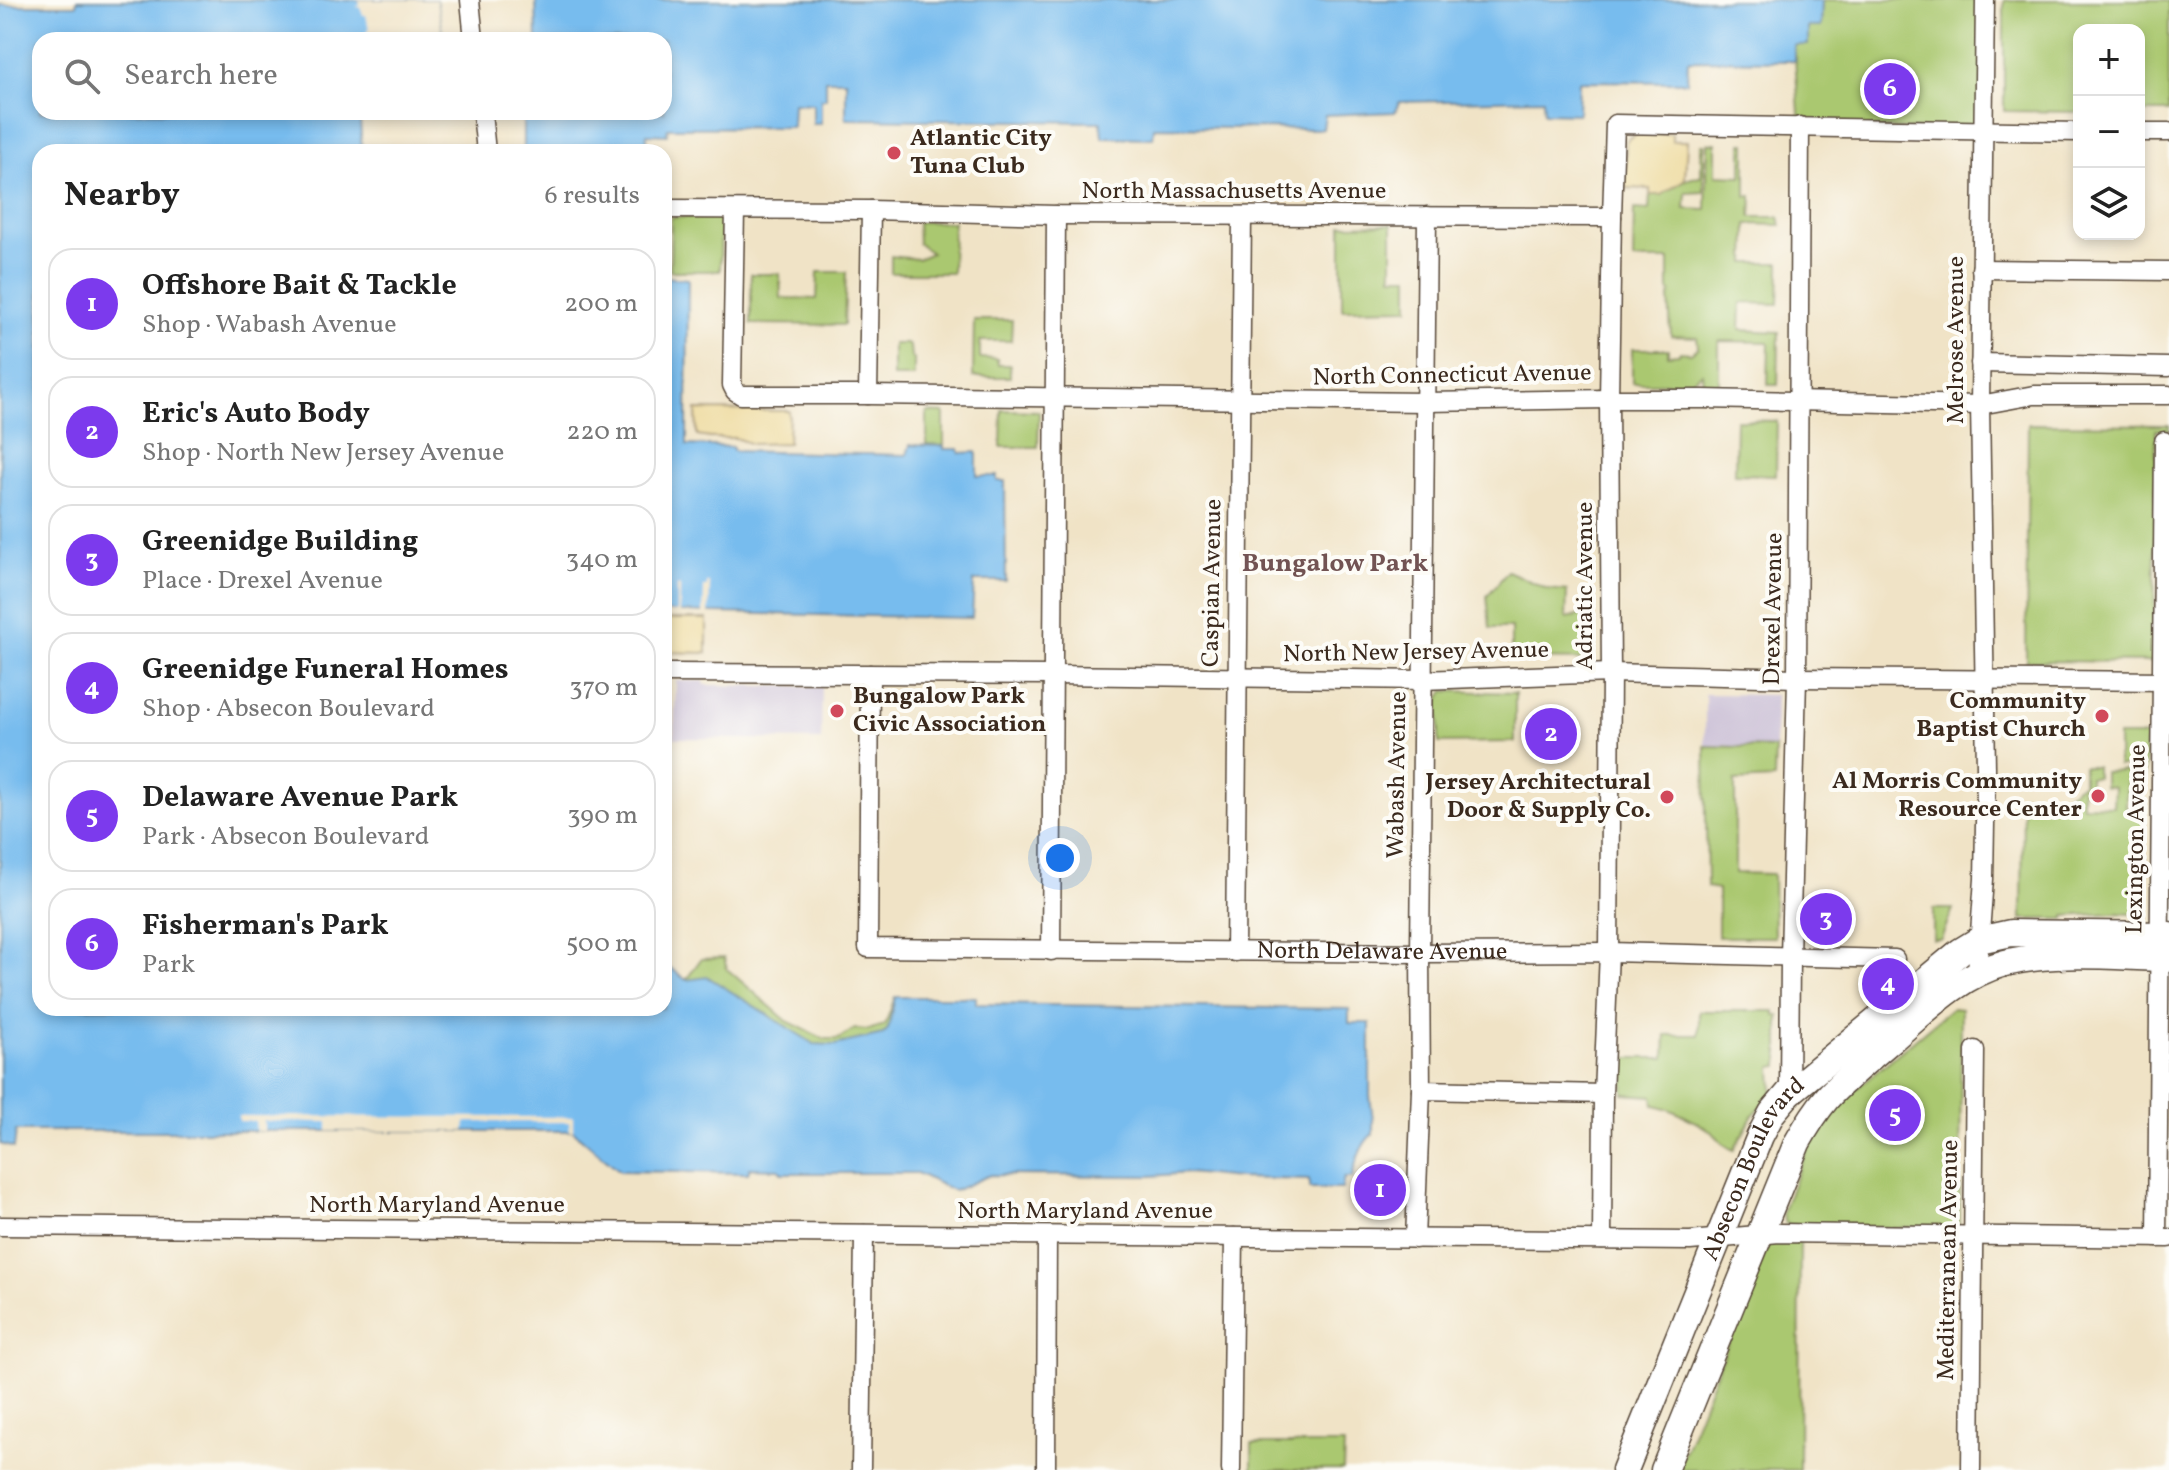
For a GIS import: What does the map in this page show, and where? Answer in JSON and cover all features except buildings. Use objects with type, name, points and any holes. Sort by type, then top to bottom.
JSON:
[{"type":"highway","points":[[1979,940],[2011,933],[2164,946]]},
{"type":"highway","name":"Absecon Boulevard","points":[[1625,1470],[1766,1124],[1789,1093],[1961,951],[1979,940]]},
{"type":"highway","points":[[1977,973],[2002,964],[2046,957],[2164,946]]},
{"type":"highway","name":"Absecon Boulevard","points":[[1664,1470],[1797,1143],[1820,1107],[1850,1075],[1952,989],[1977,973]]},
{"type":"street","points":[[470,0],[473,32]]},
{"type":"street","name":"Melrose Avenue","points":[[1985,0],[1980,363],[1985,679]]},
{"type":"street","points":[[483,120],[485,144]]},
{"type":"street","name":"Adriatic Avenue","points":[[1602,1240],[1603,1094],[1609,952],[1609,399],[1615,124],[1800,126]]},
{"type":"street","points":[[1800,126],[2073,132]]},
{"type":"street","name":"Drexel Avenue","points":[[1789,1093],[1797,678],[1800,126]]},
{"type":"street","points":[[2145,132],[2169,132]]},
{"type":"street","name":"North Massachusetts Avenue","points":[[672,209],[1056,215],[1612,217]]},
{"type":"street","name":"North Connecticut Avenue","points":[[735,210],[732,385],[741,395],[1425,402],[1609,399],[1980,405],[2034,395],[2169,395]]},
{"type":"street","points":[[868,395],[871,210]]},
{"type":"street","points":[[1051,951],[1056,215]]},
{"type":"street","name":"Caspian Avenue","points":[[1235,952],[1242,216]]},
{"type":"street","name":"Wabash Avenue","points":[[1415,1239],[1421,1090],[1427,216]]},
{"type":"street","points":[[1981,269],[2169,271]]},
{"type":"street","points":[[1980,363],[2169,367]]},
{"type":"street","name":"Lexington Avenue","points":[[2163,1238],[2164,441]]},
{"type":"street","name":"North New Jersey Avenue","points":[[672,673],[1423,680],[1611,673],[2166,681]]},
{"type":"street","name":"North Delaware Avenue","points":[[870,674],[868,948],[1609,952],[1895,959]]},
{"type":"street","points":[[1977,973],[1984,879],[1985,679]]},
{"type":"street","name":"Mediterranean Avenue","points":[[1971,1470],[1975,1050]]},
{"type":"street","points":[[1421,1090],[1603,1094]]},
{"type":"street","name":"North Maryland Avenue","points":[[0,1226],[1690,1241],[1760,1234],[2163,1238]]},
{"type":"street","points":[[861,1470],[864,1234]]},
{"type":"street","points":[[1046,1470],[1047,1236]]},
{"type":"street","points":[[1231,1470],[1234,1237]]},
{"type":"shaded area","points":[[676,681],[704,681],[705,685],[822,687],[821,740],[674,738]]},
{"type":"shaded area","points":[[1705,694],[1776,695],[1775,748],[1705,746]]},
{"type":"green space","points":[[1822,0],[1985,0],[1983,131],[1800,126],[1794,45],[1808,44],[1808,26],[1821,26]]},
{"type":"green space","points":[[2004,0],[2169,0],[2169,112],[2145,112],[2145,24],[2073,24],[2073,112],[2004,111]]},
{"type":"green space","points":[[1708,143],[1716,143],[1716,175],[1742,176],[1742,143],[1746,143],[1746,196],[1752,196],[1751,217],[1779,217],[1781,225],[1747,224],[1746,263],[1780,263],[1779,304],[1741,303],[1740,330],[1779,332],[1778,385],[1768,385],[1769,342],[1719,341],[1719,384],[1703,384],[1702,373],[1687,383],[1632,383],[1632,349],[1668,349],[1668,355],[1691,353],[1698,347],[1697,337],[1671,336],[1669,260],[1633,260],[1634,209],[1649,210],[1650,195],[1701,177],[1701,144],[1704,144],[1704,192],[1686,193],[1685,209],[1706,210]]},
{"type":"green space","points":[[672,217],[721,218],[720,271],[672,271]]},
{"type":"green space","points":[[917,222],[953,222],[952,273],[891,273],[891,256],[918,259],[931,253],[918,243]]},
{"type":"green space","points":[[1392,224],[1392,276],[1409,276],[1409,308],[1342,309],[1342,225]]},
{"type":"green space","points":[[818,272],[846,272],[844,325],[751,324],[751,274],[780,274],[781,298],[817,299]]},
{"type":"green space","points":[[974,320],[1012,320],[1011,341],[980,341],[980,358],[997,359],[998,365],[1010,365],[1010,377],[973,377]]},
{"type":"green space","points":[[893,344],[907,344],[910,347],[914,377],[893,377]]},
{"type":"green space","points":[[1002,410],[1039,411],[1038,447],[1001,447]]},
{"type":"green space","points":[[927,412],[944,413],[944,446],[927,445]]},
{"type":"green space","points":[[1736,420],[1777,421],[1776,475],[1735,474]]},
{"type":"green space","points":[[2028,424],[2169,425],[2169,430],[2156,430],[2154,662],[2026,661]]},
{"type":"green space","points":[[1508,571],[1547,589],[1567,591],[1566,618],[1587,614],[1587,660],[1511,659],[1511,628],[1490,628],[1487,596]]},
{"type":"green space","points":[[1445,691],[1515,693],[1515,742],[1439,743],[1439,699]]},
{"type":"green space","points":[[2118,736],[2146,736],[2144,784],[2132,784],[2132,766],[2118,766]]},
{"type":"green space","points":[[1705,746],[1775,748],[1774,779],[1735,781],[1735,873],[1773,874],[1774,937],[1718,937],[1718,889],[1707,887]]},
{"type":"green space","points":[[2083,766],[2096,766],[2096,777],[2089,777],[2089,786],[2082,786],[2082,805],[2113,806],[2114,787],[2104,786],[2104,772],[2127,771],[2126,807],[2144,808],[2146,884],[2142,885],[2139,894],[2146,897],[2146,915],[2116,913],[2065,916],[2065,919],[2022,919],[2023,795],[2067,795],[2083,782]]},
{"type":"green space","points":[[1933,909],[1953,909],[1941,939],[1933,939]]},
{"type":"green space","points":[[724,958],[727,969],[787,1021],[824,1039],[838,1039],[855,1029],[868,1030],[885,1025],[895,997],[925,997],[921,1012],[840,1069],[686,980],[701,959]]},
{"type":"green space","points":[[1952,1008],[1961,1009],[1960,1223],[1952,1229],[1786,1224],[1783,1214],[1786,1202],[1813,1135],[1836,1106]]},
{"type":"green space","points":[[1699,1011],[1775,1011],[1775,1015],[1779,1015],[1779,1066],[1772,1067],[1773,1094],[1753,1115],[1734,1150],[1694,1121],[1654,1105],[1653,1096],[1624,1094],[1625,1058],[1665,1058],[1666,1035],[1699,1035]]},
{"type":"green space","points":[[1774,1240],[1800,1242],[1799,1470],[1677,1470],[1768,1244]]},
{"type":"green space","points":[[1252,1444],[1344,1444],[1343,1470],[1252,1470]]},
{"type":"sand","points":[[1639,133],[1672,134],[1672,141],[1687,141],[1685,179],[1662,195],[1650,195],[1650,189],[1625,188],[1626,141]]},
{"type":"sand","points":[[696,410],[789,411],[788,443],[752,444],[735,438],[697,436]]},
{"type":"sand","points":[[672,619],[707,619],[707,653],[672,652]]},
{"type":"water","points":[[77,0],[436,0],[442,32],[32,32],[32,120],[360,120],[362,144],[32,144],[32,1016],[672,1016],[672,969],[686,980],[708,977],[814,1044],[835,1045],[883,1034],[888,1029],[895,997],[976,997],[976,1004],[1349,1009],[1349,1023],[1370,1023],[1373,1134],[1362,1148],[1352,1178],[1344,1178],[1342,1189],[1309,1189],[1309,1180],[1188,1173],[1151,1176],[990,1175],[954,1191],[917,1173],[782,1173],[779,1169],[750,1168],[748,1173],[620,1171],[573,1131],[16,1131],[14,1148],[0,1144],[0,5],[76,5]]},
{"type":"water","points":[[536,0],[1822,0],[1821,27],[1808,27],[1808,45],[1794,45],[1794,61],[1688,60],[1687,82],[1579,81],[1578,114],[1544,113],[1543,99],[1399,102],[1395,112],[1325,115],[1323,129],[1154,127],[1153,138],[1102,137],[1101,122],[846,119],[846,80],[826,80],[826,99],[821,99],[821,124],[813,124],[813,104],[793,103],[792,127],[668,128],[667,135],[647,134],[646,144],[523,144],[523,120],[672,120],[672,32],[537,32]]},
{"type":"water","points":[[672,278],[688,279],[687,445],[733,447],[733,451],[907,455],[910,445],[944,446],[944,449],[959,449],[960,453],[977,452],[977,476],[997,476],[997,481],[1005,481],[1006,581],[974,581],[972,618],[672,612]]},
{"type":"pier","points":[[359,0],[436,0],[442,32],[366,32],[369,29],[366,15],[360,7],[356,7],[360,5]]},
{"type":"pier","points":[[710,583],[709,617],[672,616],[672,612],[677,612],[677,586],[680,586],[680,613],[703,614],[704,587]]},
{"type":"pier","points":[[239,1116],[573,1117],[573,1131],[570,1131],[569,1122],[466,1122],[465,1131],[328,1131],[328,1122],[264,1121],[264,1131],[256,1131],[255,1121],[239,1121]]},
{"type":"place","name":"Fisherman's Park","points":[[1890,89]]},
{"type":"place","name":"Atlantic City Tuna Club","points":[[894,153]]},
{"type":"place","name":"Bungalow Park Civic Association","points":[[837,711]]},
{"type":"place","name":"Community Baptist Church","points":[[2102,716]]},
{"type":"place","name":"Eric's Auto Body","points":[[1551,734]]},
{"type":"place","name":"Al Morris Community Resource Center","points":[[2098,796]]},
{"type":"place","name":"Jersey Architectural Door & Supply Co.","points":[[1667,797]]},
{"type":"place","name":"Greenidge Building","points":[[1826,919]]},
{"type":"place","name":"Greenidge Funeral Homes","points":[[1888,984]]},
{"type":"place","name":"Delaware Avenue Park","points":[[1895,1115]]},
{"type":"place","name":"Offshore Bait & Tackle","points":[[1380,1190]]},
{"type":"district","name":"Bungalow Park","points":[[1335,564]]}]
